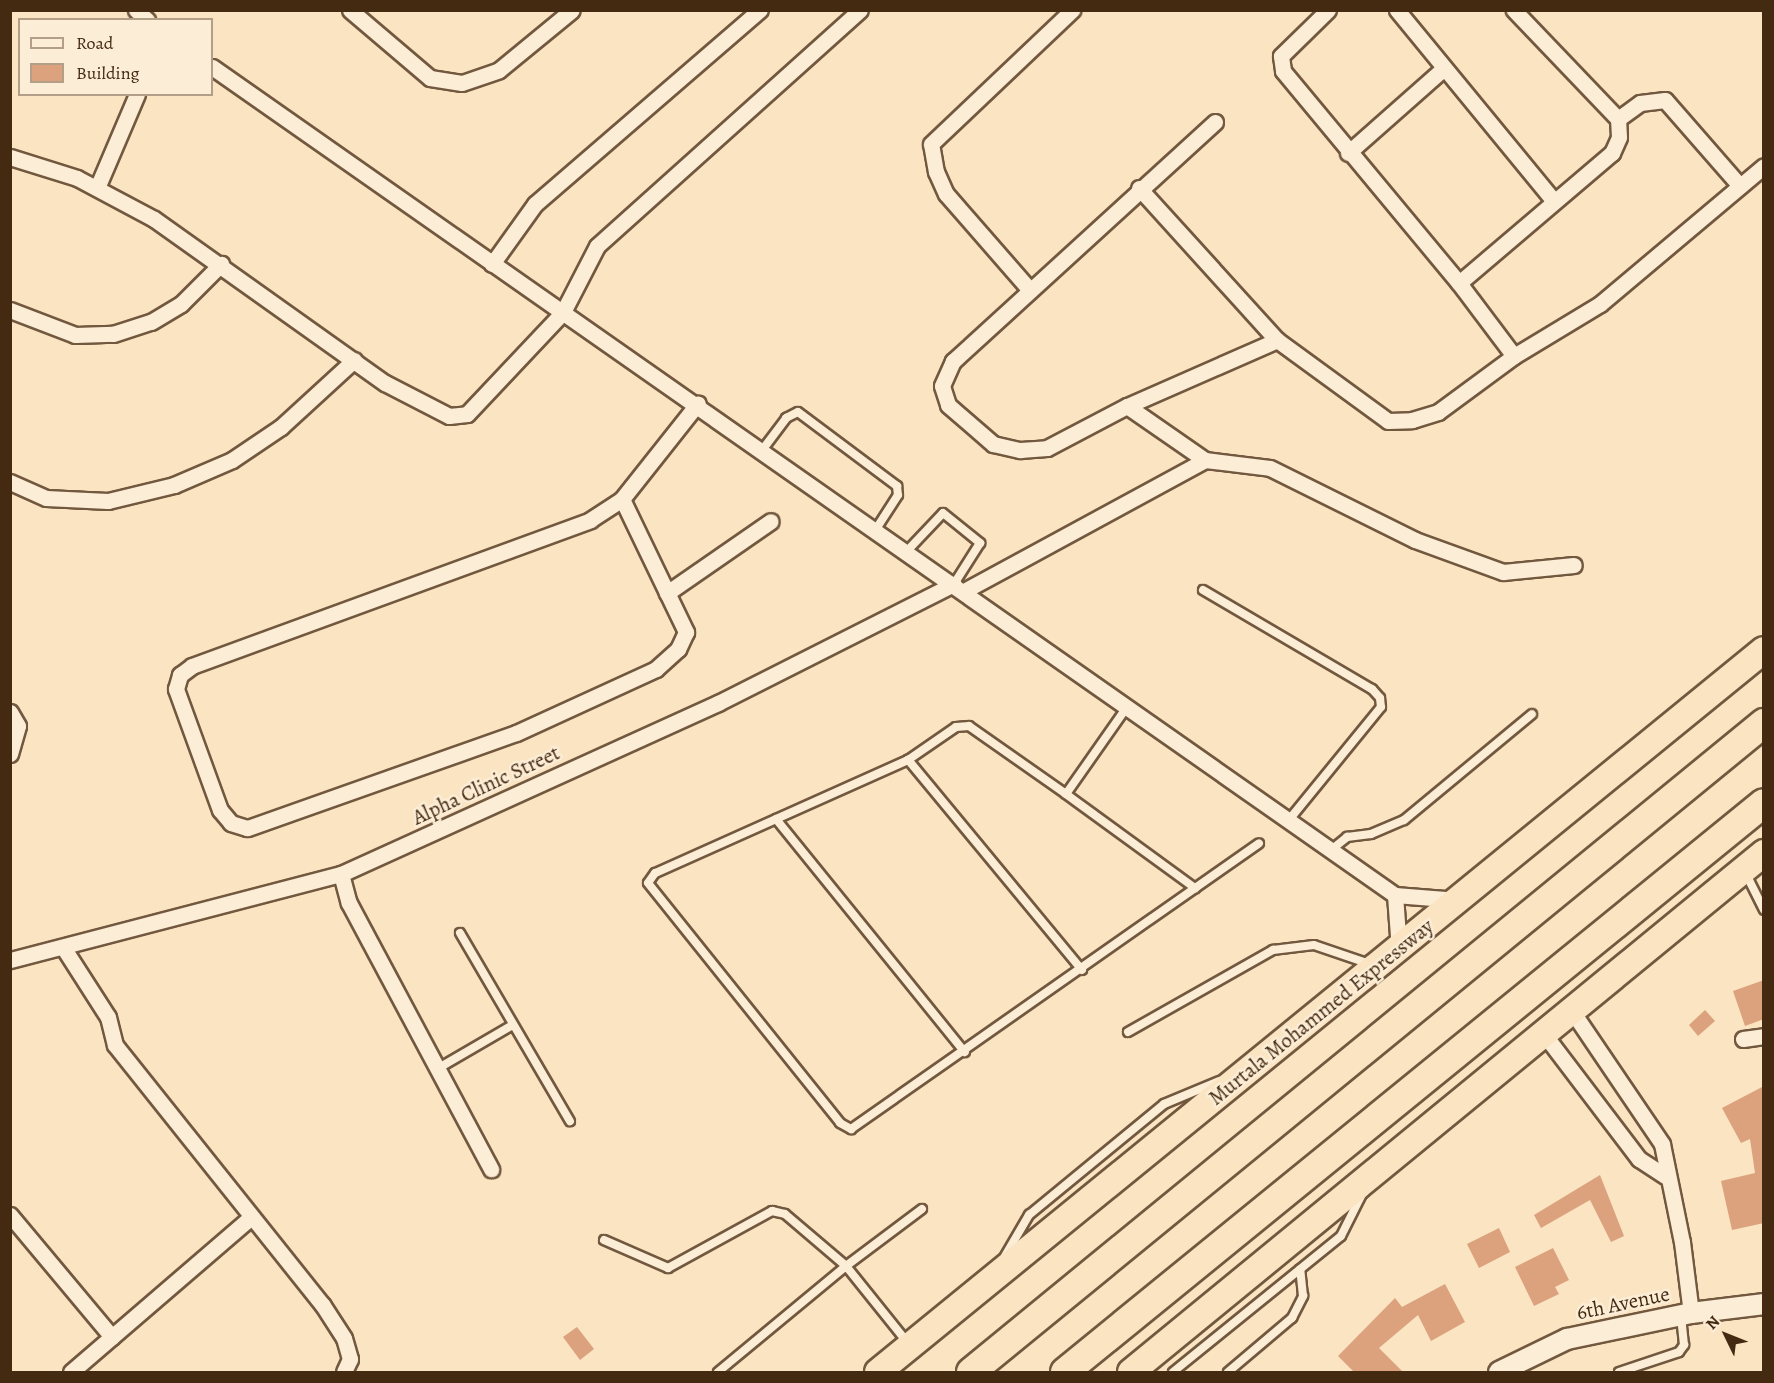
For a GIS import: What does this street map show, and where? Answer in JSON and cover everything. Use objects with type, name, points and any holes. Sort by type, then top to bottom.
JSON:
[{"type":"highway","name":"Murtala Mohammed Expressway","points":[[878,1372],[1764,650]]},
{"type":"highway","points":[[971,1372],[1764,723]]},
{"type":"highway","points":[[1065,1372],[1764,802]]},
{"type":"highway","points":[[1131,1372],[1764,854]]},
{"type":"street","points":[[350,10],[430,78],[462,83],[499,70],[572,10]]},
{"type":"street","points":[[492,264],[534,204],[760,10]]},
{"type":"street","points":[[10,157],[97,188],[221,264],[385,383],[449,416],[467,414],[563,312],[597,246],[860,10]]},
{"type":"street","points":[[1328,10],[1281,56],[1293,89],[1459,283],[1514,356]]},
{"type":"street","points":[[1397,10],[1443,69],[1554,201]]},
{"type":"street","points":[[1459,283],[1612,153],[1618,137],[1618,120],[1514,10]]},
{"type":"street","points":[[1029,289],[946,194],[936,172],[931,144],[1072,11]]},
{"type":"street","points":[[213,68],[492,264],[698,403],[1395,895],[1458,900]]},
{"type":"street","points":[[1348,153],[1443,69]]},
{"type":"street","points":[[97,188],[136,96]]},
{"type":"street","points":[[1618,120],[1640,103],[1665,100],[1740,186]]},
{"type":"street","points":[[1215,122],[1139,188],[953,361],[942,386],[948,405],[993,444],[1020,450],[1047,448],[1127,406],[1277,340]]},
{"type":"street","points":[[1139,188],[1277,340],[1388,421],[1412,420],[1438,412],[1514,356],[1600,304],[1764,166]]},
{"type":"street","points":[[10,310],[75,334],[114,334],[151,322],[181,304],[221,264]]},
{"type":"street","points":[[10,482],[46,498],[108,501],[174,485],[232,460],[281,427],[354,360]]},
{"type":"street","points":[[622,499],[686,633],[678,649],[656,669],[516,733],[247,828],[231,823],[220,810],[176,689],[180,675],[192,666],[590,520],[622,499],[698,403]]},
{"type":"street","points":[[1127,406],[1205,460],[1270,468],[1415,540],[1503,572],[1574,565]]},
{"type":"street","name":"Alpha Clinic Street","points":[[10,960],[340,874],[718,703],[959,588],[1205,460]]},
{"type":"street","points":[[667,593],[771,522]]},
{"type":"street","points":[[10,712],[18,726],[10,754]]},
{"type":"street","points":[[340,874],[349,903],[491,1169]]},
{"type":"street","points":[[1395,895],[1399,949]]},
{"type":"street","points":[[63,947],[108,1017],[115,1045],[344,1338],[350,1359],[344,1372]]},
{"type":"street","points":[[1572,1011],[1662,1143],[1665,1176],[1682,1242],[1686,1314]]},
{"type":"street","points":[[1544,1034],[1639,1159],[1665,1176]]},
{"type":"street","points":[[1743,1039],[1764,1036]]},
{"type":"street","points":[[10,1215],[112,1337]]},
{"type":"street","points":[[71,1372],[251,1217]]},
{"type":"street","name":"6th Avenue","points":[[1499,1372],[1567,1339],[1686,1314],[1764,1304]]},
{"type":"lane","points":[[763,449],[792,413],[807,419],[897,486],[898,495],[876,529]]},
{"type":"lane","points":[[907,551],[943,513],[980,543],[959,588]]},
{"type":"lane","points":[[1203,590],[1372,689],[1380,698],[1381,707],[1289,820]]},
{"type":"lane","points":[[1065,794],[1127,706]]},
{"type":"lane","points":[[1331,850],[1347,837],[1371,834],[1404,820],[1532,714]]},
{"type":"lane","points":[[1195,888],[969,726],[956,727],[908,760],[655,873],[648,883],[652,893],[840,1123],[851,1129],[1082,970],[1259,843]]},
{"type":"lane","points":[[908,760],[1082,970]]},
{"type":"lane","points":[[776,819],[965,1052]]},
{"type":"lane","points":[[1744,870],[1764,910]]},
{"type":"lane","points":[[460,933],[512,1026],[570,1121]]},
{"type":"lane","points":[[1128,1032],[1273,950],[1314,945],[1378,966]]},
{"type":"lane","points":[[437,1069],[512,1026]]},
{"type":"lane","points":[[1173,1372],[1341,1236],[1369,1177]]},
{"type":"lane","points":[[718,1372],[846,1266],[922,1209]]},
{"type":"lane","points":[[604,1239],[669,1268],[772,1211],[785,1214],[846,1266],[910,1346]]},
{"type":"lane","points":[[1228,1372],[1292,1318],[1303,1296],[1300,1269]]},
{"type":"lane","points":[[1619,1372],[1679,1352],[1684,1345],[1686,1314]]},
{"type":"building","points":[[1764,980],[1764,1019],[1745,1026],[1733,991]]},
{"type":"building","points":[[1705,1010],[1715,1021],[1698,1036],[1689,1025]]},
{"type":"building","points":[[1764,1086],[1764,1223],[1732,1230],[1721,1181],[1755,1173],[1750,1139],[1741,1143],[1722,1108]]},
{"type":"building","points":[[1600,1175],[1624,1236],[1611,1242],[1590,1200],[1541,1228],[1534,1215]]},
{"type":"building","points":[[1499,1228],[1510,1252],[1479,1268],[1467,1244]]},
{"type":"building","points":[[1553,1248],[1569,1280],[1555,1287],[1559,1294],[1534,1306],[1515,1267]]},
{"type":"building","points":[[1445,1284],[1465,1322],[1431,1341],[1418,1315],[1379,1348],[1403,1372],[1354,1372],[1338,1356],[1395,1298],[1402,1307]]},
{"type":"building","points":[[577,1327],[594,1349],[580,1360],[563,1337]]}]
